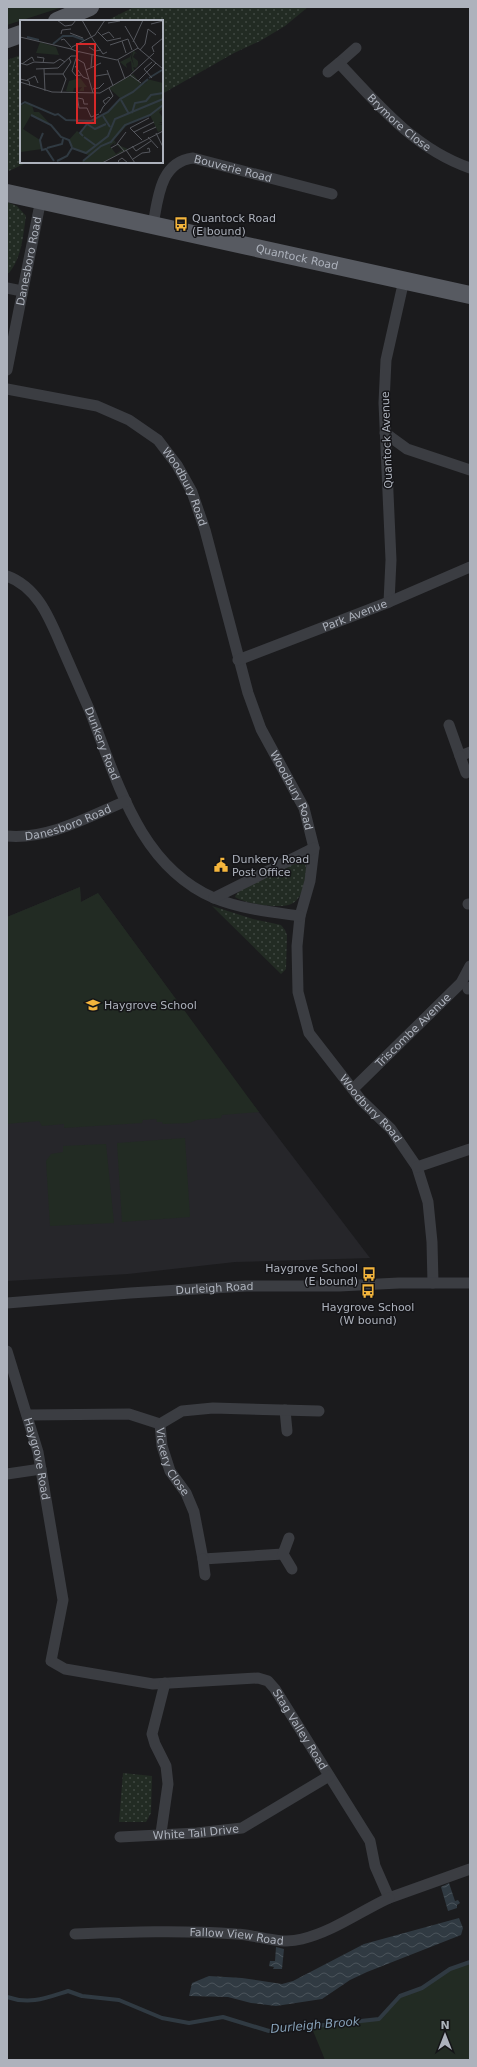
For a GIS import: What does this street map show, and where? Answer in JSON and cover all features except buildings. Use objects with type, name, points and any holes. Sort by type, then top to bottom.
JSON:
[{"type":"main road","points":[[59,20],[90,7]]},
{"type":"main road","points":[[7,39],[20,34]]},
{"type":"main road","name":"Quantock Road","points":[[7,192],[470,295]]},
{"type":"street","points":[[328,72],[356,48]]},
{"type":"street","name":"Brymore Close","points":[[339,63],[403,128],[422,144],[450,161],[470,168]]},
{"type":"street","name":"Bouverie Road","points":[[153,224],[165,175],[176,164],[186,159],[193,158],[332,194]]},
{"type":"street","name":"Danesboro Road","points":[[7,370],[41,199]]},
{"type":"street","name":"Quantock Avenue","points":[[389,602],[391,560],[385,434],[386,360],[404,280]]},
{"type":"street","points":[[7,288],[22,291]]},
{"type":"street","name":"Woodbury Road","points":[[7,389],[97,406],[130,420],[158,440],[177,465],[192,492],[205,530],[238,660],[261,729],[304,808],[314,848],[310,881],[300,916],[297,946],[298,992],[309,1033],[352,1089],[390,1128],[417,1167],[428,1202],[432,1242],[433,1283]]},
{"type":"street","points":[[385,434],[407,449],[470,470]]},
{"type":"street","name":"Park Avenue","points":[[238,660],[389,602],[470,567]]},
{"type":"street","name":"Dunkery Road","points":[[7,576],[16,579],[33,594],[47,612],[89,709],[108,763],[143,835],[161,861],[184,881],[214,898],[257,910],[300,916]]},
{"type":"street","points":[[449,725],[465,754],[466,773]]},
{"type":"street","name":"Danesboro Road","points":[[7,836],[16,837],[47,832],[126,801]]},
{"type":"street","points":[[214,898],[314,848]]},
{"type":"street","name":"Triscombe Avenue","points":[[352,1089],[461,983],[470,969]]},
{"type":"street","points":[[417,1167],[470,1149]]},
{"type":"street","name":"Durleigh Road","points":[[7,1303],[130,1293],[246,1286],[339,1286],[470,1283]]},
{"type":"street","name":"Haygrove Road","points":[[7,1351],[27,1415],[41,1469],[63,1600],[51,1661]]},
{"type":"street","points":[[160,1424],[182,1411],[213,1408],[319,1411]]},
{"type":"street","points":[[285,1410],[286,1431]]},
{"type":"street","name":"Vickery Close","points":[[27,1415],[130,1414],[160,1424],[162,1446],[170,1471],[186,1493],[194,1512],[205,1575]]},
{"type":"street","points":[[7,1474],[41,1469]]},
{"type":"street","points":[[283,1554],[289,1538]]},
{"type":"street","points":[[203,1559],[283,1554]]},
{"type":"street","points":[[283,1554],[292,1569]]},
{"type":"street","name":"Stag Valley Road","points":[[51,1661],[65,1669],[135,1681],[165,1683],[258,1678],[268,1681],[276,1689],[370,1841],[375,1866],[389,1898]]},
{"type":"street","points":[[161,1833],[168,1784],[166,1766],[155,1744],[152,1734],[165,1683]]},
{"type":"street","name":"White Tail Drive","points":[[120,1837],[161,1833],[197,1833],[242,1828],[329,1776]]},
{"type":"street","points":[[389,1898],[470,1869]]},
{"type":"street","name":"Fallow View Road","points":[[75,1934],[237,1934],[289,1941],[302,1939],[336,1928],[355,1915],[389,1898]]},
{"type":"shaded area","points":[[7,7],[63,7],[20,20],[7,25]]},
{"type":"shaded area","points":[[134,7],[308,7],[285,26],[260,41],[234,53],[163,93],[163,20],[108,20]]},
{"type":"shaded area","points":[[20,55],[20,163],[26,163],[9,171],[7,168],[7,60]]},
{"type":"shaded area","points":[[7,202],[17,206],[26,216],[23,239],[17,260],[9,273],[7,273]]},
{"type":"shaded area","points":[[301,860],[306,862],[304,884],[300,896],[293,903],[288,905],[273,906],[255,904],[235,897],[238,892],[245,887]]},
{"type":"shaded area","name":"Haygrove School","points":[[80,887],[81,902],[98,893],[245,1094],[370,1258],[235,1262],[128,1274],[7,1281],[7,917]]},
{"type":"shaded area","points":[[80,887],[81,902],[98,893],[259,1112],[222,1115],[221,1118],[197,1120],[189,1123],[163,1124],[162,1122],[157,1122],[156,1119],[143,1120],[142,1123],[64,1128],[64,1124],[42,1126],[39,1121],[7,1124],[7,917]]},
{"type":"shaded area","points":[[212,906],[253,919],[281,925],[287,935],[286,969],[281,974]]},
{"type":"shaded area","points":[[185,1138],[190,1217],[122,1222],[117,1143]]},
{"type":"shaded area","points":[[106,1144],[114,1223],[50,1226],[46,1161],[51,1154],[63,1152],[63,1146]]},
{"type":"shaded area","points":[[123,1773],[152,1776],[151,1813],[146,1822],[119,1822]]},
{"type":"shaded area","points":[[470,1962],[470,2060],[325,2060],[311,2026],[379,2019],[400,1996],[422,1988],[450,1969]]},
{"type":"water","points":[[449,1883],[455,1901],[458,1900],[460,1903],[457,1905],[457,1908],[448,1911],[441,1887]]},
{"type":"water","points":[[459,1918],[463,1928],[461,1935],[367,1972],[350,1980],[322,1999],[276,2006],[251,2003],[228,1997],[189,1996],[192,1983],[209,1976],[242,1978],[282,1984],[293,1981],[364,1944]]},
{"type":"water","points":[[276,1947],[284,1949],[282,1969],[273,1969],[274,1967],[269,1966],[270,1961],[275,1961]]},
{"type":"waterway","name":"Durleigh Brook","points":[[7,1997],[23,2000],[38,2000],[68,1991],[82,1996],[119,2000],[162,2018],[189,2023],[223,2017],[269,2031],[379,2019],[400,1996],[422,1988],[450,1969],[470,1962]]},
{"type":"place","name":"Quantock Road (E bound)","points":[[181,224]]},
{"type":"place","name":"Dunkery Road Post Office","points":[[221,865]]},
{"type":"place","name":"Haygrove School","points":[[93,1005]]},
{"type":"place","name":"Haygrove School (E bound)","points":[[369,1274]]},
{"type":"place","name":"Haygrove School (W bound)","points":[[368,1291]]}]
